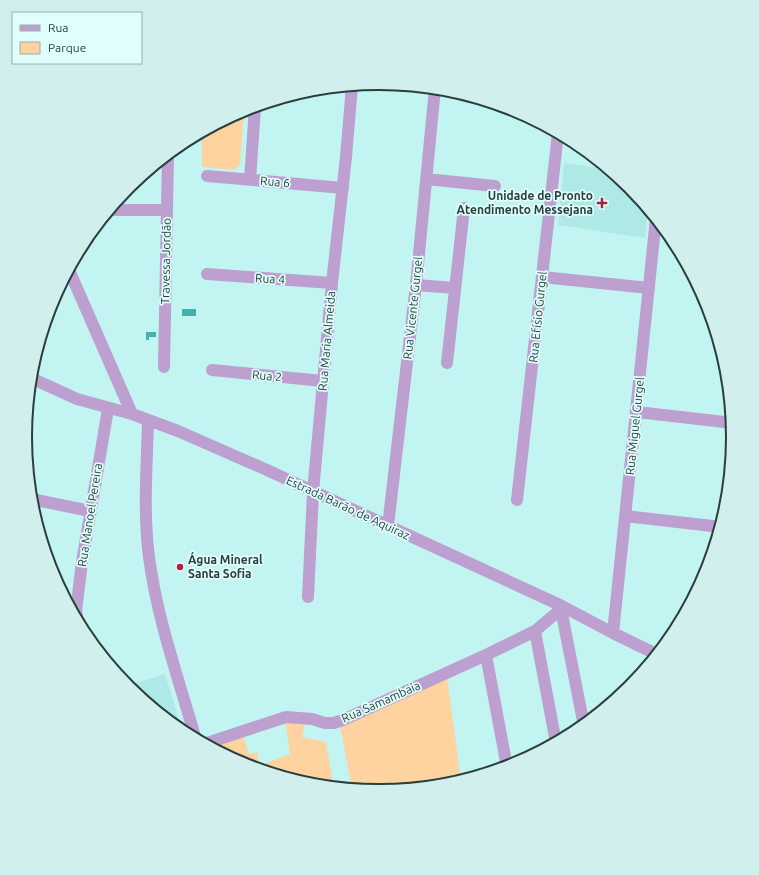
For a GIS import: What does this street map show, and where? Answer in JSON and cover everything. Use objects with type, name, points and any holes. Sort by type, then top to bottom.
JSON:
[{"type":"street","name":"Rua Maria Almeida","points":[[308,597],[313,492],[352,91]]},
{"type":"street","name":"Rua Vicente Gurgel","points":[[388,526],[416,285],[434,95]]},
{"type":"street","points":[[250,180],[255,113]]},
{"type":"street","name":"Rua Efísio Gurgel","points":[[517,500],[557,140]]},
{"type":"street","name":"Travessa Jordão","points":[[164,367],[168,162]]},
{"type":"street","name":"Rua 6","points":[[207,176],[343,188]]},
{"type":"street","points":[[426,179],[495,186]]},
{"type":"street","points":[[447,363],[464,208]]},
{"type":"street","points":[[116,210],[167,210]]},
{"type":"street","name":"Rua Miguel Gurgel","points":[[613,633],[655,226]]},
{"type":"street","name":"Rua 4","points":[[207,274],[332,283]]},
{"type":"street","points":[[72,277],[132,414]]},
{"type":"street","points":[[542,277],[648,288]]},
{"type":"street","points":[[416,285],[455,288]]},
{"type":"street","name":"Rua 2","points":[[212,370],[323,381]]},
{"type":"street","name":"Estrada Barão de Aquiraz","points":[[37,381],[77,400],[132,414],[185,434],[388,526],[653,652]]},
{"type":"street","name":"Rua Manoel Pereira","points":[[77,607],[90,511],[108,409]]},
{"type":"street","points":[[637,412],[726,422]]},
{"type":"street","points":[[148,420],[145,518],[151,572],[160,615],[193,730]]},
{"type":"street","points":[[38,500],[90,511]]},
{"type":"street","points":[[625,516],[715,526]]},
{"type":"street","points":[[561,607],[583,719]]},
{"type":"street","name":"Rua Samambaia","points":[[212,741],[286,717],[312,719],[325,723],[334,723],[343,720],[535,631],[561,607]]},
{"type":"street","points":[[535,631],[555,737]]},
{"type":"street","points":[[486,655],[506,761]]},
{"type":"shaded area","name":"Unidade de Pronto Atendimento Messejana","points":[[564,163],[598,168],[609,176],[647,216],[645,238],[558,225]]},
{"type":"shaded area","points":[[165,674],[179,721],[150,699],[135,684]]},
{"type":"green space","points":[[243,118],[240,165],[234,170],[202,167],[202,139]]},
{"type":"green space","points":[[447,677],[460,775],[425,782],[402,784],[380,785],[351,783],[340,725]]},
{"type":"green space","points":[[285,720],[305,723],[302,737],[326,742],[333,782],[267,767],[266,763],[290,754]]},
{"type":"green space","points":[[243,735],[249,754],[257,752],[259,764],[247,759],[215,743]]},
{"type":"water","points":[[182,309],[196,309],[196,316],[182,316]]},
{"type":"water","points":[[146,332],[156,332],[156,337],[149,337],[149,340],[146,340]]},
{"type":"place","name":"Unidade de Pronto Atendimento Messejana","points":[[602,203]]},
{"type":"place","name":"Água Mineral Santa Sofia","points":[[180,567]]}]
